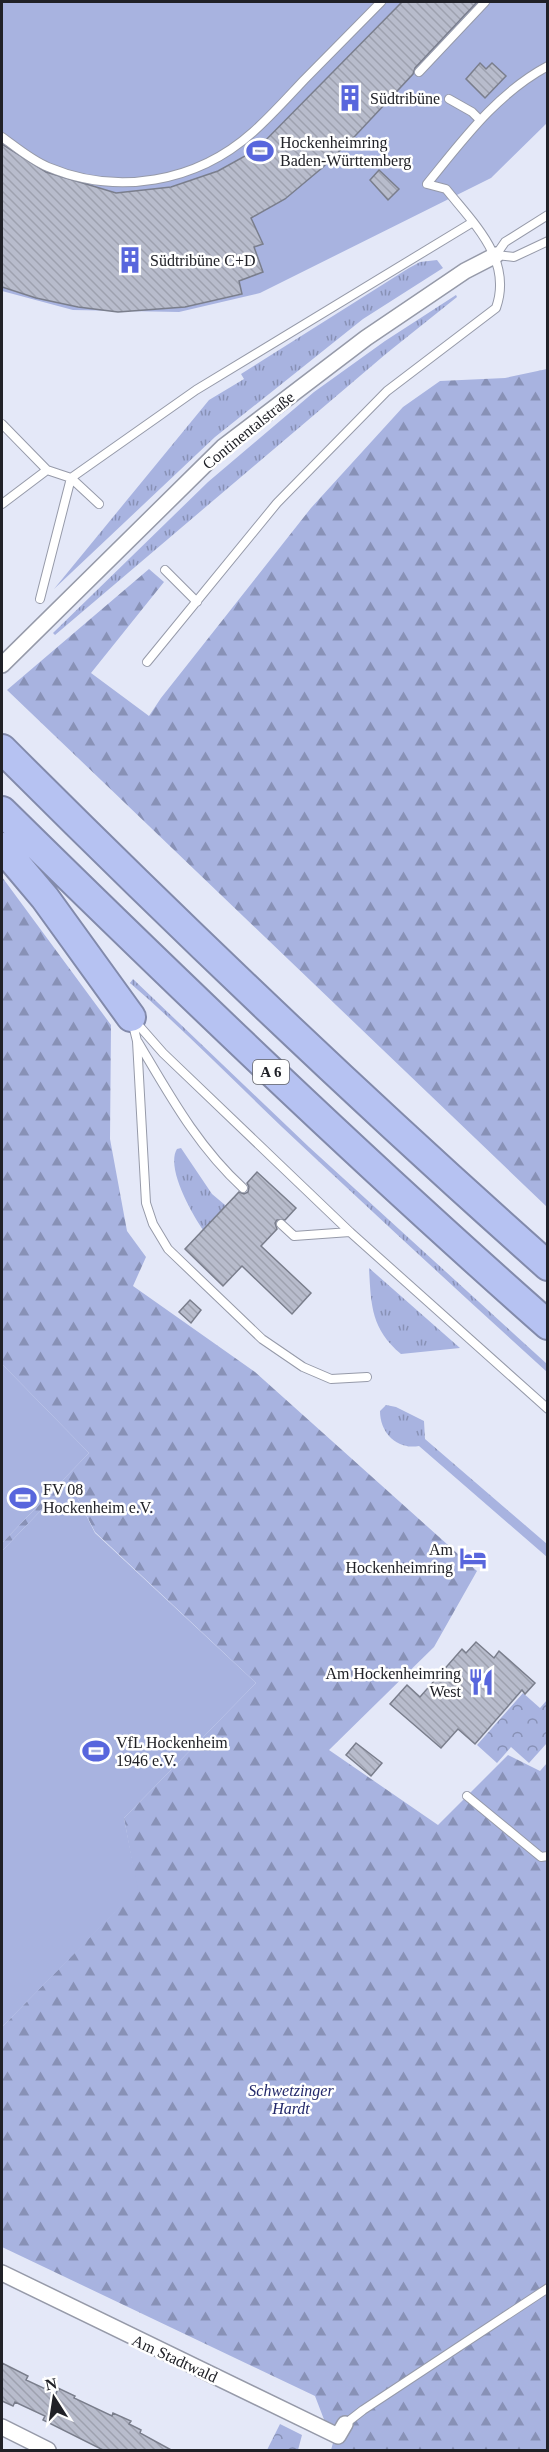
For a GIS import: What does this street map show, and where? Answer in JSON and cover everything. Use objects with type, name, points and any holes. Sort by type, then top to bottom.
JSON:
[{"type":"highway","name":"A 6","points":[[2,749],[233,977],[406,1139],[548,1266]]},
{"type":"highway","name":"A 6","points":[[2,811],[217,1022],[443,1232],[548,1325]]},
{"type":"highway","points":[[2,847],[45,898],[134,1029]]},
{"type":"street","name":"Continentalstraße","points":[[5,661],[223,447],[366,338],[465,271],[496,255]]},
{"type":"street","name":"Am Stadtwald","points":[[2,2273],[339,2437]]},
{"type":"street","points":[[2,2427],[48,2451]]},
{"type":"lane","points":[[2,137],[46,166],[86,179],[120,184],[154,180],[186,172],[220,156],[251,134],[381,2]]},
{"type":"lane","points":[[418,72],[484,2]]},
{"type":"lane","points":[[147,662],[277,503],[387,391],[496,308],[502,292],[496,255],[446,189],[427,184],[480,120],[535,73],[548,66]]},
{"type":"lane","points":[[449,99],[472,112],[480,120]]},
{"type":"lane","points":[[496,255],[505,242],[548,215]]},
{"type":"lane","points":[[40,599],[71,478],[196,390],[473,222]]},
{"type":"lane","points":[[496,255],[514,256],[548,241]]},
{"type":"lane","points":[[2,424],[47,470],[71,478],[99,504]]},
{"type":"lane","points":[[2,504],[47,470]]},
{"type":"lane","points":[[165,570],[197,602]]},
{"type":"lane","points":[[134,1029],[187,1125],[223,1170],[243,1188]]},
{"type":"lane","points":[[134,1029],[163,1053],[350,1232],[548,1409]]},
{"type":"lane","points":[[134,1029],[146,1203],[153,1224],[168,1249],[262,1339],[303,1367],[331,1379],[367,1377]]},
{"type":"lane","points":[[281,1224],[294,1236],[350,1232]]},
{"type":"lane","points":[[467,1796],[541,1857],[548,1856]]},
{"type":"lane","points":[[339,2437],[363,2410],[548,2288]]},
{"type":"green space","name":"Hockenheimring Baden-Württemberg","points":[[2,2],[547,2],[547,123],[491,178],[260,293],[179,312],[73,310],[2,291]]},
{"type":"green space","points":[[437,260],[443,268],[363,319],[215,437],[54,589],[209,400],[244,379],[241,374],[409,268],[420,262]]},
{"type":"green space","points":[[456,295],[457,297],[387,353],[55,635],[53,633],[208,482],[314,392],[385,341]]},
{"type":"green space","points":[[548,369],[547,1207],[7,690],[149,569],[164,582],[91,673],[149,716],[311,508],[403,407],[440,381],[505,378]]},
{"type":"green space","name":"Schwetzinger Hardt","points":[[2,877],[111,1025],[110,1139],[127,1231],[146,1257],[133,1286],[255,1372],[477,1571],[434,1647],[329,1750],[438,1825],[508,1755],[540,1771],[547,1763],[547,2450],[331,2450],[333,2443],[315,2396],[2,2247],[2,2027],[137,1889],[124,1818],[256,1683],[95,1532],[75,1493],[66,1484],[2,1551],[2,1543],[89,1453],[2,1364]]},
{"type":"green space","points":[[133,979],[309,1147],[547,1364],[547,1372],[348,1189],[130,983]]},
{"type":"green space","points":[[181,1148],[212,1194],[231,1210],[206,1234],[188,1205],[178,1180],[174,1157],[177,1149]]},
{"type":"green space","points":[[369,1268],[460,1348],[401,1354],[391,1345],[378,1326],[372,1305]]},
{"type":"green space","name":"FV 08 Hockenheim e.V.","points":[[2,1364],[89,1453],[2,1543]]},
{"type":"green space","points":[[386,1405],[396,1407],[424,1421],[425,1439],[547,1544],[547,1557],[419,1446],[404,1445],[391,1438],[381,1419],[380,1411]]},
{"type":"green space","name":"VfL Hockenheim 1946 e.V.","points":[[66,1484],[75,1493],[95,1533],[256,1683],[124,1818],[138,1889],[2,2027],[2,1551]]},
{"type":"green space","points":[[523,1693],[540,1708],[547,1700],[547,1743],[529,1763],[511,1747],[497,1763],[477,1745]]},
{"type":"green space","points":[[280,2424],[302,2435],[298,2450],[267,2450]]},
{"type":"building","name":"Südtribüne","points":[[402,2],[477,2],[415,68],[413,74],[322,168],[285,199],[251,218],[263,244],[254,247],[263,272],[239,281],[242,294],[185,307],[118,312],[78,307],[36,298],[2,287],[2,144],[46,172],[116,193],[171,187],[218,171],[256,150]]},
{"type":"building","points":[[480,63],[486,69],[492,63],[506,76],[485,98],[466,79]]},
{"type":"building","points":[[379,170],[399,189],[388,200],[370,180]]},
{"type":"building","points":[[257,1172],[296,1208],[285,1220],[277,1220],[275,1223],[277,1229],[261,1246],[311,1293],[292,1314],[242,1266],[223,1286],[185,1249],[239,1192],[244,1194],[248,1192],[247,1183]]},
{"type":"building","points":[[190,1300],[201,1310],[191,1323],[179,1312]]},
{"type":"building","points":[[476,1642],[494,1658],[499,1651],[535,1683],[525,1694],[522,1690],[475,1744],[458,1729],[441,1748],[390,1704],[407,1685],[420,1697],[462,1649],[466,1653]]},
{"type":"building","points":[[356,1743],[382,1763],[371,1776],[346,1755]]},
{"type":"building","points":[[2,2363],[28,2376],[26,2380],[56,2394],[58,2388],[112,2416],[113,2413],[131,2421],[129,2424],[141,2430],[140,2433],[173,2451],[105,2451],[43,2420],[45,2416],[15,2402],[13,2406],[2,2401]]},
{"type":"place","name":"Südtribüne","points":[[350,98]]},
{"type":"place","name":"Hockenheimring Baden-Württemberg","points":[[260,151]]},
{"type":"place","name":"Südtribüne C+D","points":[[130,260]]},
{"type":"place","name":"FV 08 Hockenheim e.V.","points":[[23,1498]]},
{"type":"place","name":"Am Hockenheimring","points":[[473,1558]]},
{"type":"place","name":"Am Hockenheimring West","points":[[481,1682]]},
{"type":"place","name":"VfL Hockenheim 1946 e.V.","points":[[96,1751]]}]
